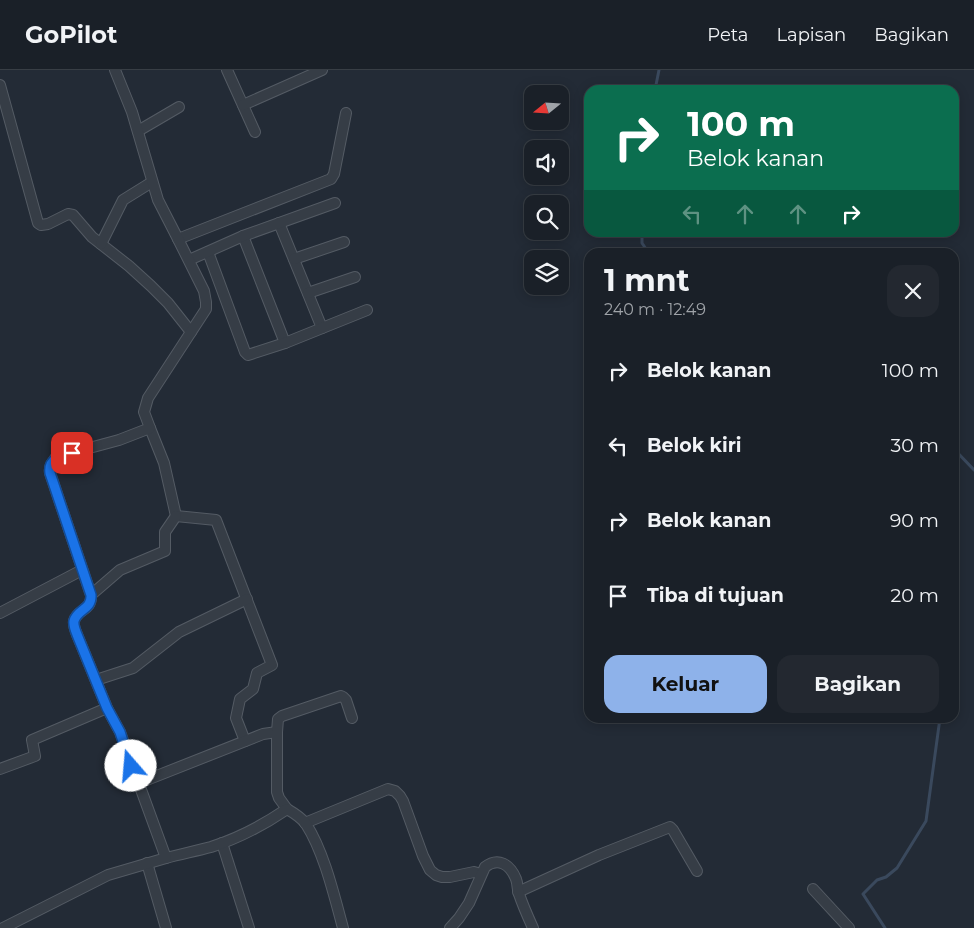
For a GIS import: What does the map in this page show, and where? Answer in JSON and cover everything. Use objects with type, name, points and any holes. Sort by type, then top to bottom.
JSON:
[{"type":"street","points":[[91,595],[120,570],[165,551],[165,532],[176,516],[164,463],[144,412],[148,398],[206,309],[204,291],[158,200],[138,130],[115,70]]},
{"type":"street","points":[[227,70],[255,132]]},
{"type":"street","points":[[243,105],[322,70]]},
{"type":"street","points":[[0,85],[38,223],[41,225],[48,224],[68,214],[73,215],[92,237],[151,286],[191,332]]},
{"type":"street","points":[[138,130],[179,107]]},
{"type":"street","points":[[178,239],[331,179],[334,174],[346,113]]},
{"type":"street","points":[[101,244],[123,200],[152,182]]},
{"type":"street","points":[[189,260],[243,236],[335,203]]},
{"type":"street","points":[[280,223],[322,328]]},
{"type":"street","points":[[243,236],[285,343]]},
{"type":"street","points":[[294,259],[344,242]]},
{"type":"street","points":[[208,252],[244,352],[248,355],[285,343],[367,310]]},
{"type":"street","points":[[308,294],[356,277]]},
{"type":"street","points":[[150,428],[119,440],[56,457],[49,468],[91,595],[91,602],[78,614],[74,620],[74,626],[107,708],[120,732],[166,858]]},
{"type":"street","points":[[176,516],[216,520],[272,665],[257,673],[254,689],[240,699],[236,718],[245,742]]},
{"type":"street","points":[[0,613],[82,570]]},
{"type":"street","points":[[96,680],[133,668],[179,632],[247,599]]},
{"type":"street","points":[[343,928],[317,845],[305,823],[283,805],[277,792],[277,732],[278,719],[282,716],[341,696],[346,700],[352,718]]},
{"type":"street","points":[[0,769],[35,756],[32,740],[107,708]]},
{"type":"street","points":[[139,783],[263,734],[277,732]]},
{"type":"street","points":[[305,823],[366,797],[392,789],[403,801],[430,870],[442,877],[474,872],[481,874]]},
{"type":"street","points":[[3,928],[108,875],[222,843],[287,809]]},
{"type":"street","points":[[518,892],[599,855],[670,827],[697,871]]},
{"type":"street","points":[[222,843],[249,928]]},
{"type":"street","points":[[450,928],[469,903],[485,867],[489,864],[500,862],[512,871],[516,879],[518,892],[533,928]]},
{"type":"street","points":[[148,863],[166,928]]},
{"type":"street","points":[[813,889],[850,928]]},
{"type":"waterway","points":[[656,85],[659,70]]},
{"type":"waterway","points":[[642,237],[642,243],[645,248]]},
{"type":"waterway","points":[[959,454],[974,470]]},
{"type":"waterway","points":[[885,928],[863,894],[877,880],[886,877],[897,868],[926,821],[939,723]]},
{"type":"route","points":[[72,453],[56,457],[49,468],[91,595],[91,602],[78,614],[74,620],[74,626],[107,708],[120,732],[131,766]]}]
